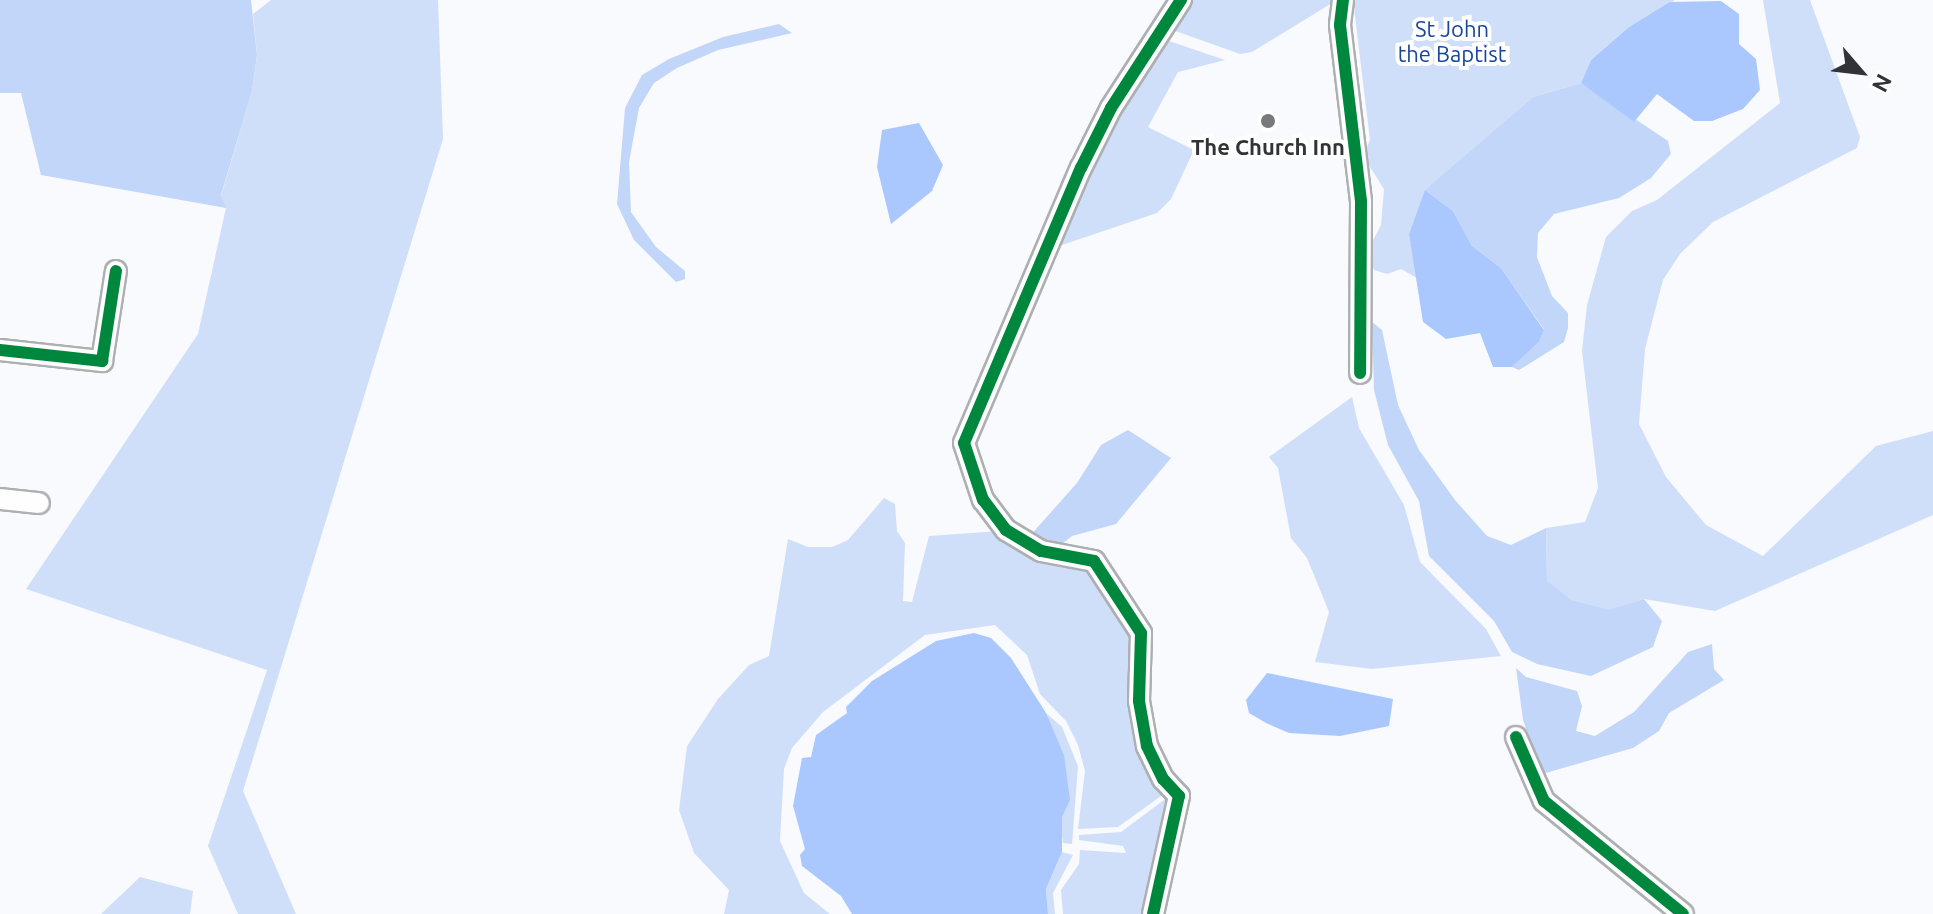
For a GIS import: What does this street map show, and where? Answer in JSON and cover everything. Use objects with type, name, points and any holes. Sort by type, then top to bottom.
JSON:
[{"type":"street","points":[[1153,914],[1179,796],[1163,779],[1147,746],[1139,701],[1141,633],[1094,561],[1041,551],[1006,530],[983,500],[964,443],[1081,168],[1111,108],[1181,0]]},
{"type":"street","points":[[1343,0],[1340,25],[1361,201],[1360,373]]},
{"type":"street","points":[[0,350],[102,361],[116,271]]},
{"type":"street","points":[[0,499],[39,503]]},
{"type":"street","points":[[1516,737],[1544,801],[1683,914]]},
{"type":"green space","points":[[271,0],[438,0],[443,139],[243,791],[296,914],[238,914],[208,846],[267,670],[26,589],[198,334],[226,208],[221,196],[252,91],[257,55],[253,14]]},
{"type":"green space","points":[[1188,0],[1337,0],[1252,52],[1240,54],[1167,28]]},
{"type":"green space","name":"St John the Baptist","points":[[1353,0],[1675,0],[1629,27],[1591,60],[1581,83],[1533,97],[1426,190],[1409,234],[1417,278],[1401,269],[1387,274],[1374,270],[1368,250],[1381,225],[1384,189],[1363,156],[1370,140]]},
{"type":"green space","points":[[1763,0],[1810,0],[1860,137],[1857,148],[1713,222],[1680,254],[1663,280],[1645,349],[1639,424],[1666,477],[1706,525],[1763,556],[1876,446],[1933,431],[1933,515],[1715,611],[1644,599],[1609,611],[1572,600],[1547,582],[1546,528],[1585,522],[1598,488],[1582,351],[1587,305],[1606,237],[1632,211],[1657,200],[1780,103]]},
{"type":"green space","points":[[1163,39],[1225,60],[1178,72],[1148,127],[1194,150],[1171,199],[1157,213],[1056,247],[1109,123]]},
{"type":"green space","points":[[1352,397],[1359,428],[1404,505],[1420,562],[1486,629],[1501,656],[1372,669],[1315,662],[1329,612],[1307,558],[1291,538],[1278,468],[1269,457]]},
{"type":"green space","points":[[884,498],[895,504],[897,531],[905,543],[903,601],[912,602],[929,536],[1000,531],[1095,573],[1132,624],[1134,666],[1168,791],[1118,827],[1078,829],[1085,771],[1078,745],[1066,721],[1040,694],[1027,655],[995,625],[925,635],[823,712],[792,748],[784,769],[780,841],[804,893],[830,914],[724,914],[729,890],[694,853],[679,810],[687,746],[718,699],[749,665],[769,656],[788,539],[808,547],[832,547],[848,540]]},
{"type":"green space","points":[[1046,713],[1062,727],[1078,766],[1072,844],[1063,843]]},
{"type":"green space","points":[[1168,797],[1148,914],[1063,914],[1061,890],[1079,864],[1080,850],[1126,853],[1123,846],[1079,840],[1079,835],[1121,832]]},
{"type":"green space","points":[[1062,852],[1073,855],[1053,893],[1055,914],[1048,914],[1046,889]]},
{"type":"green space","points":[[140,877],[193,891],[190,914],[101,914]]},
{"type":"shaded area","points":[[0,0],[251,0],[257,55],[252,91],[221,195],[226,208],[41,175],[21,93],[0,93]]},
{"type":"shaded area","points":[[1721,1],[1739,14],[1739,44],[1756,59],[1760,90],[1743,109],[1712,121],[1694,121],[1657,94],[1634,122],[1581,83],[1591,60],[1629,27],[1670,2]]},
{"type":"shaded area","points":[[779,24],[792,33],[718,50],[677,68],[654,83],[639,108],[629,162],[631,212],[656,247],[685,271],[685,279],[676,282],[634,240],[617,204],[625,108],[642,75],[669,59],[723,37]]},
{"type":"shaded area","points":[[1581,83],[1668,141],[1671,154],[1651,178],[1619,198],[1554,214],[1538,233],[1537,257],[1552,296],[1568,313],[1568,328],[1564,342],[1519,370],[1512,367],[1539,342],[1544,329],[1501,268],[1472,246],[1453,211],[1425,190],[1533,97]]},
{"type":"shaded area","points":[[919,123],[943,165],[932,191],[891,224],[877,167],[882,130]]},
{"type":"shaded area","points":[[1425,190],[1453,211],[1472,246],[1501,268],[1544,330],[1539,342],[1512,367],[1493,367],[1480,333],[1446,339],[1423,322],[1409,234]]},
{"type":"shaded area","points":[[1372,322],[1382,330],[1398,405],[1419,450],[1455,500],[1487,536],[1511,545],[1546,528],[1547,581],[1572,600],[1609,610],[1644,599],[1662,621],[1653,647],[1591,676],[1537,664],[1512,652],[1494,621],[1429,556],[1419,501],[1388,445],[1374,390]]},
{"type":"shaded area","points":[[1128,430],[1171,458],[1116,524],[1072,536],[1057,548],[1028,538],[1077,483],[1101,445]]},
{"type":"shaded area","points":[[974,633],[991,638],[1011,658],[1046,713],[1064,755],[1070,800],[1062,817],[1062,852],[1046,889],[1048,914],[852,914],[841,896],[802,866],[800,855],[805,849],[793,806],[802,758],[811,757],[816,735],[847,713],[846,707],[872,681],[936,641]]},
{"type":"shaded area","points":[[1712,644],[1714,669],[1724,680],[1669,713],[1659,731],[1633,748],[1542,774],[1523,720],[1516,668],[1526,677],[1577,691],[1582,706],[1576,731],[1595,736],[1634,712],[1688,652]]},
{"type":"shaded area","points":[[1267,673],[1393,699],[1389,726],[1340,736],[1289,733],[1249,713],[1246,700]]},
{"type":"cycle path","points":[[1153,914],[1179,796],[1163,779],[1147,746],[1139,701],[1141,633],[1094,561],[1041,551],[1006,530],[983,500],[964,443],[1081,168],[1111,108],[1181,0]]},
{"type":"cycle path","points":[[1343,0],[1340,25],[1361,201],[1360,373]]},
{"type":"cycle path","points":[[0,350],[102,361],[116,271]]},
{"type":"cycle path","points":[[1516,737],[1544,801],[1683,914]]},
{"type":"place","name":"The Church Inn","points":[[1268,121]]}]
